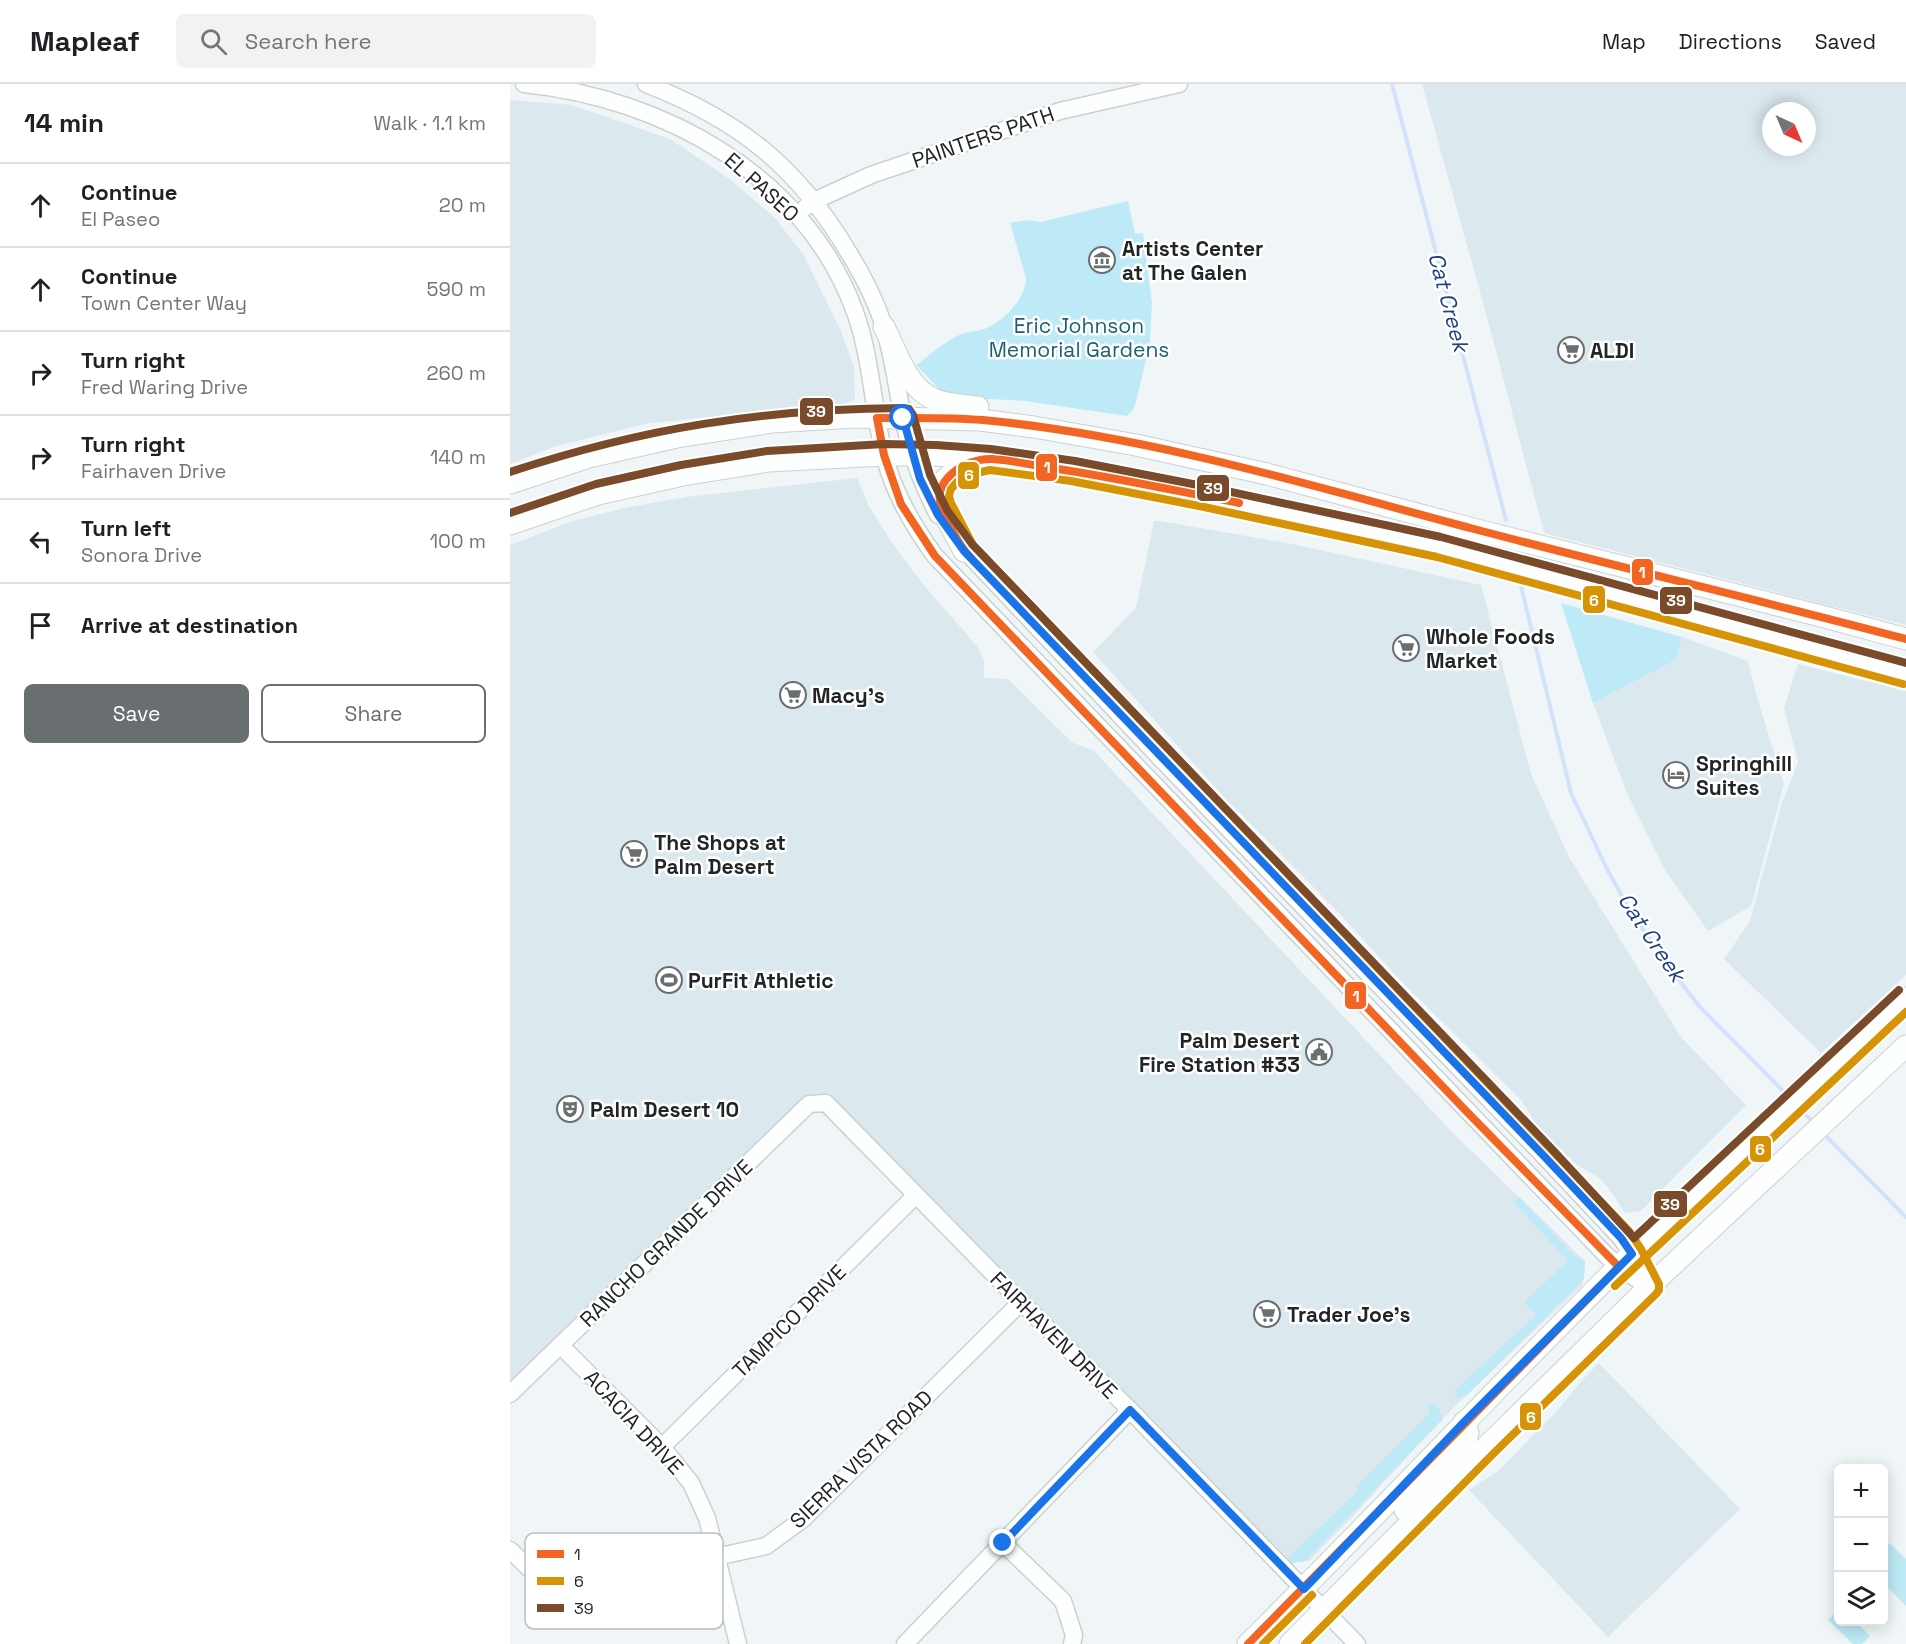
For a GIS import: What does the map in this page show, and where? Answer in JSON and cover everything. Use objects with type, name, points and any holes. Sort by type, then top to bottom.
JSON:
[{"type":"main road","points":[[884,327],[908,376],[919,389],[934,399],[950,404],[1007,410],[1062,431]]},
{"type":"main road","points":[[510,483],[589,457],[677,437],[772,422],[855,417],[980,420],[1062,431],[1256,472],[1906,639]]},
{"type":"main road","points":[[510,524],[598,494],[683,475],[769,461],[884,455],[990,459],[1073,471],[1339,524],[1439,547],[1906,674]]},
{"type":"main road","points":[[964,551],[941,507],[938,496],[942,483],[952,473],[968,464],[990,459]]},
{"type":"main road","points":[[1339,524],[1350,517],[1362,515],[1425,516]]},
{"type":"main road","points":[[1248,1644],[1464,1422],[1626,1260],[1906,998]]},
{"type":"main road","points":[[1290,1644],[1649,1287],[1906,1046]]},
{"type":"main road","points":[[1384,1550],[1403,1512],[1465,1444],[1468,1433],[1464,1422]]},
{"type":"street","name":"EL PASEO","points":[[524,84],[545,86],[605,99],[633,107],[679,126],[729,155],[770,188],[795,214],[813,236],[828,260],[855,313],[868,365],[884,455],[901,504],[935,556],[1468,1113],[1626,1260]]},
{"type":"street","name":"EL PASEO","points":[[646,84],[697,106],[740,132],[778,161],[833,226],[870,290],[884,327],[903,418],[920,479],[938,515],[964,551],[1621,1238],[1626,1260]]},
{"type":"street","name":"PAINTERS PATH","points":[[795,214],[814,201],[871,175],[1060,111],[1179,84]]},
{"type":"street","name":"FAIRHAVEN DRIVE","points":[[826,1103],[1130,1410],[1357,1644]]},
{"type":"street","name":"RANCHO GRANDE DRIVE","points":[[510,1394],[809,1104],[826,1103]]},
{"type":"street","name":"TAMPICO DRIVE","points":[[662,1447],[916,1195]]},
{"type":"street","points":[[1626,1260],[1649,1287]]},
{"type":"street","name":"SIERRA VISTA ROAD","points":[[723,1555],[766,1546],[803,1520],[1021,1302]]},
{"type":"street","name":"ACACIA DRIVE","points":[[560,1345],[662,1447],[691,1484],[707,1518],[710,1533]]},
{"type":"street","points":[[905,1644],[1130,1410]]},
{"type":"street","points":[[1003,1543],[1063,1601],[1074,1635],[1072,1644]]},
{"type":"street","name":"SIERRA VISTA ROAD","points":[[510,1550],[525,1564]]},
{"type":"street","name":"ACACIA DRIVE","points":[[723,1585],[738,1644]]},
{"type":"shaded area","points":[[1422,84],[1906,84],[1906,625],[1544,533]]},
{"type":"shaded area","points":[[510,100],[572,105],[670,139],[731,180],[775,218],[803,254],[841,331],[854,367],[855,400],[842,405],[649,423],[556,446],[510,464]]},
{"type":"shaded area","name":"The Shops at Palm Desert","points":[[857,478],[869,506],[892,543],[922,583],[977,646],[984,661],[984,678],[1008,679],[1073,743],[1093,750],[1454,1134],[1585,1261],[1582,1285],[1443,1418],[1309,1561],[1283,1563],[821,1098],[510,1397],[510,545],[573,521],[624,508],[686,497]]},
{"type":"shaded area","points":[[1154,521],[1292,544],[1481,585],[1531,774],[1570,859],[1681,1037],[1746,1105],[1641,1211],[1625,1213],[1611,1191],[1599,1178],[1576,1164],[1541,1131],[1521,1100],[1403,983],[1339,913],[1224,797],[1093,652],[1136,608]]},
{"type":"shaded area","points":[[1682,637],[1748,661],[1784,784],[1751,906],[1708,931],[1665,870],[1626,791],[1593,703],[1676,660]]},
{"type":"shaded area","points":[[1798,664],[1906,691],[1906,975],[1821,1053],[1724,959],[1750,921],[1781,806],[1798,762],[1784,708]]},
{"type":"shaded area","points":[[1599,1363],[1740,1509],[1608,1637],[1469,1490],[1497,1472],[1555,1413]]},
{"type":"green space","name":"Eric Johnson Memorial Gardens","points":[[1128,201],[1135,234],[1143,233],[1152,303],[1150,342],[1136,402],[1133,410],[1127,416],[1025,401],[951,397],[938,388],[916,365],[953,338],[994,324],[1018,301],[1026,278],[1010,223],[1027,220],[1040,222]]},
{"type":"green space","points":[[1561,603],[1682,637],[1676,660],[1593,703]]},
{"type":"green space","points":[[1520,1198],[1575,1257],[1585,1260],[1584,1279],[1467,1395],[1458,1397],[1453,1392],[1536,1315],[1524,1302],[1568,1261],[1514,1202]]},
{"type":"green space","points":[[1432,1403],[1439,1410],[1443,1419],[1305,1561],[1295,1562],[1291,1566],[1288,1563],[1290,1556],[1359,1490],[1356,1486],[1431,1412],[1426,1406]]},
{"type":"green space","points":[[1890,1543],[1906,1559],[1906,1606],[1888,1587],[1888,1545]]},
{"type":"green space","points":[[1834,1614],[1834,1626],[1828,1620]]},
{"type":"green space","points":[[1834,1626],[1860,1626],[1870,1636],[1862,1644],[1853,1644]]},
{"type":"waterway","name":"Cat Creek","points":[[1392,84],[1506,520]]},
{"type":"waterway","name":"Cat Creek","points":[[1521,586],[1571,793],[1606,867],[1630,911],[1699,1006],[1789,1097]]},
{"type":"waterway","name":"Cat Creek","points":[[1798,1107],[1814,1123]]},
{"type":"waterway","name":"Cat Creek","points":[[1823,1133],[1906,1217]]},
{"type":"transit line","name":"39","points":[[510,472],[608,444],[704,424],[801,412],[909,409],[913,415],[930,475],[947,510],[972,544],[1551,1148],[1634,1238],[1899,990]]},
{"type":"transit line","name":"1","points":[[1248,1644],[1619,1267],[1468,1113],[935,556],[901,504],[884,455],[877,418],[983,420],[1045,428],[1169,450],[1906,639]]},
{"type":"transit line","name":"39","points":[[510,513],[596,484],[681,465],[767,451],[884,444],[991,449],[1075,461],[1208,487],[1441,537],[1906,663]]},
{"type":"transit line","name":"1","points":[[971,558],[959,542],[943,511],[940,500],[941,490],[945,482],[961,467],[982,460],[1006,460],[1239,503]]},
{"type":"transit line","name":"6","points":[[1305,1644],[1656,1294],[1659,1284],[1629,1231],[973,545],[951,503],[949,496],[951,489],[958,481],[972,474],[990,470],[1071,481],[1204,507],[1437,557],[1903,684]]},
{"type":"transit line","name":"6","points":[[1615,1286],[1906,1012]]},
{"type":"transit line","name":"6","points":[[1263,1644],[1312,1595]]},
{"type":"place","name":"Artists Center at The Galen","points":[[1102,260]]},
{"type":"place","name":"ALDI","points":[[1571,350]]},
{"type":"place","name":"Whole Foods Market","points":[[1406,648]]},
{"type":"place","name":"Macy's","points":[[793,695]]},
{"type":"place","name":"Springhill Suites","points":[[1676,775]]},
{"type":"place","name":"The Shops at Palm Desert","points":[[634,854]]},
{"type":"place","name":"PurFit Athletic","points":[[669,980]]},
{"type":"place","name":"Palm Desert Fire Station #33","points":[[1319,1052]]},
{"type":"place","name":"Palm Desert 10","points":[[570,1109]]},
{"type":"place","name":"Trader Joe's","points":[[1267,1314]]},
{"type":"route","points":[[903,418],[920,479],[938,515],[964,551],[1543,1155],[1621,1238],[1632,1254],[1464,1422],[1304,1589],[1130,1410],[1003,1543]]}]
